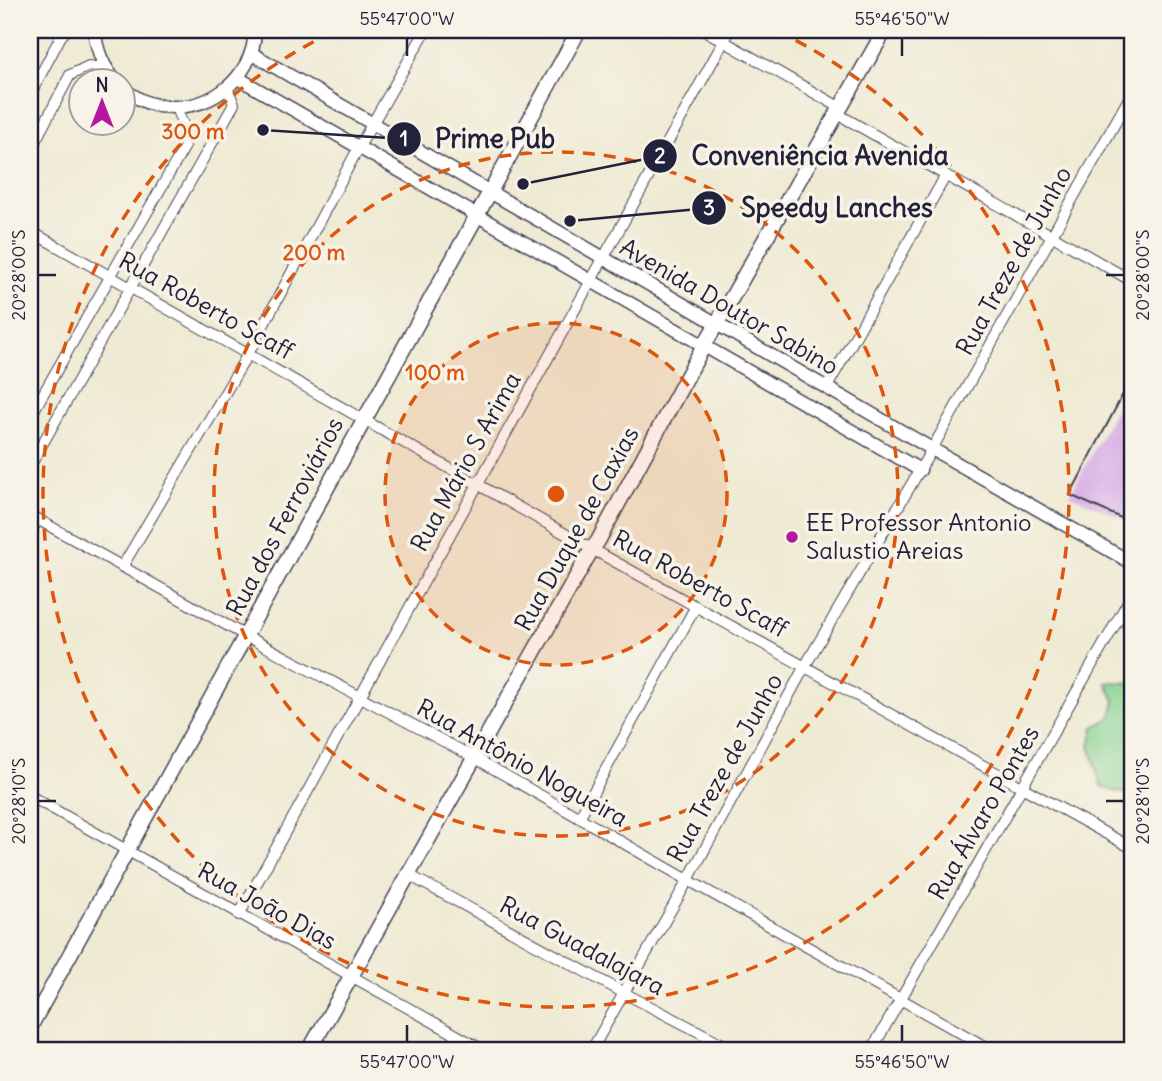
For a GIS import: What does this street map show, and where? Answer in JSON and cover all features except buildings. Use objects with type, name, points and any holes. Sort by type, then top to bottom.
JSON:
[{"type":"main road","name":"Rua dos Ferroviários","points":[[30,1027],[579,30]]},
{"type":"main road","name":"Rua Duque de Caxias","points":[[309,1051],[705,346],[842,112],[885,30]]},
{"type":"street","points":[[30,94],[61,36],[67,30]]},
{"type":"street","points":[[94,30],[97,49],[105,66]]},
{"type":"street","points":[[252,49],[255,30]]},
{"type":"street","points":[[136,98],[176,108],[212,99],[238,78],[262,30]]},
{"type":"street","points":[[122,567],[248,354],[359,147],[426,30]]},
{"type":"street","points":[[704,30],[946,175],[1132,281]]},
{"type":"street","name":"Rua Mário S Arima","points":[[239,915],[730,30]]},
{"type":"street","name":"Avenida Doutor Sabino","points":[[252,49],[373,124],[1132,563]]},
{"type":"street","name":"Avenida Doutor Sabino","points":[[238,78],[919,470]]},
{"type":"street","points":[[30,151],[66,84]]},
{"type":"street","points":[[30,466],[234,104],[227,88]]},
{"type":"street","name":"Rua Treze de Junho","points":[[591,1051],[804,666],[932,449],[1132,93]]},
{"type":"street","points":[[30,417],[185,146],[185,129],[176,108]]},
{"type":"street","points":[[827,387],[946,175]]},
{"type":"street","name":"Rua Roberto Scaff","points":[[30,231],[592,549],[1132,848]]},
{"type":"street","points":[[30,533],[34,517]]},
{"type":"street","name":"Rua Antônio Nogueira","points":[[34,517],[359,698],[475,758],[993,1051]]},
{"type":"street","name":"Rua Álvaro Pontes","points":[[871,1051],[1132,595]]},
{"type":"street","points":[[579,818],[696,606]]},
{"type":"street","name":"Rua João Dias","points":[[30,796],[485,1051]]},
{"type":"street","name":"Rua Guadalajara","points":[[409,875],[736,1051]]},
{"type":"street","points":[[450,1051],[458,1037]]},
{"type":"green space","points":[[1106,682],[1132,683],[1132,793],[1116,792],[1101,786],[1090,745],[1094,727],[1111,717],[1115,701]]},
{"type":"place","name":"Prime Pub","points":[[263,130]]},
{"type":"place","name":"Conveniência Avenida","points":[[523,184]]},
{"type":"place","name":"Speedy Lanches","points":[[570,221]]},
{"type":"place","name":"EE Professor Antonio Salustio Areias","points":[[792,537]]}]
